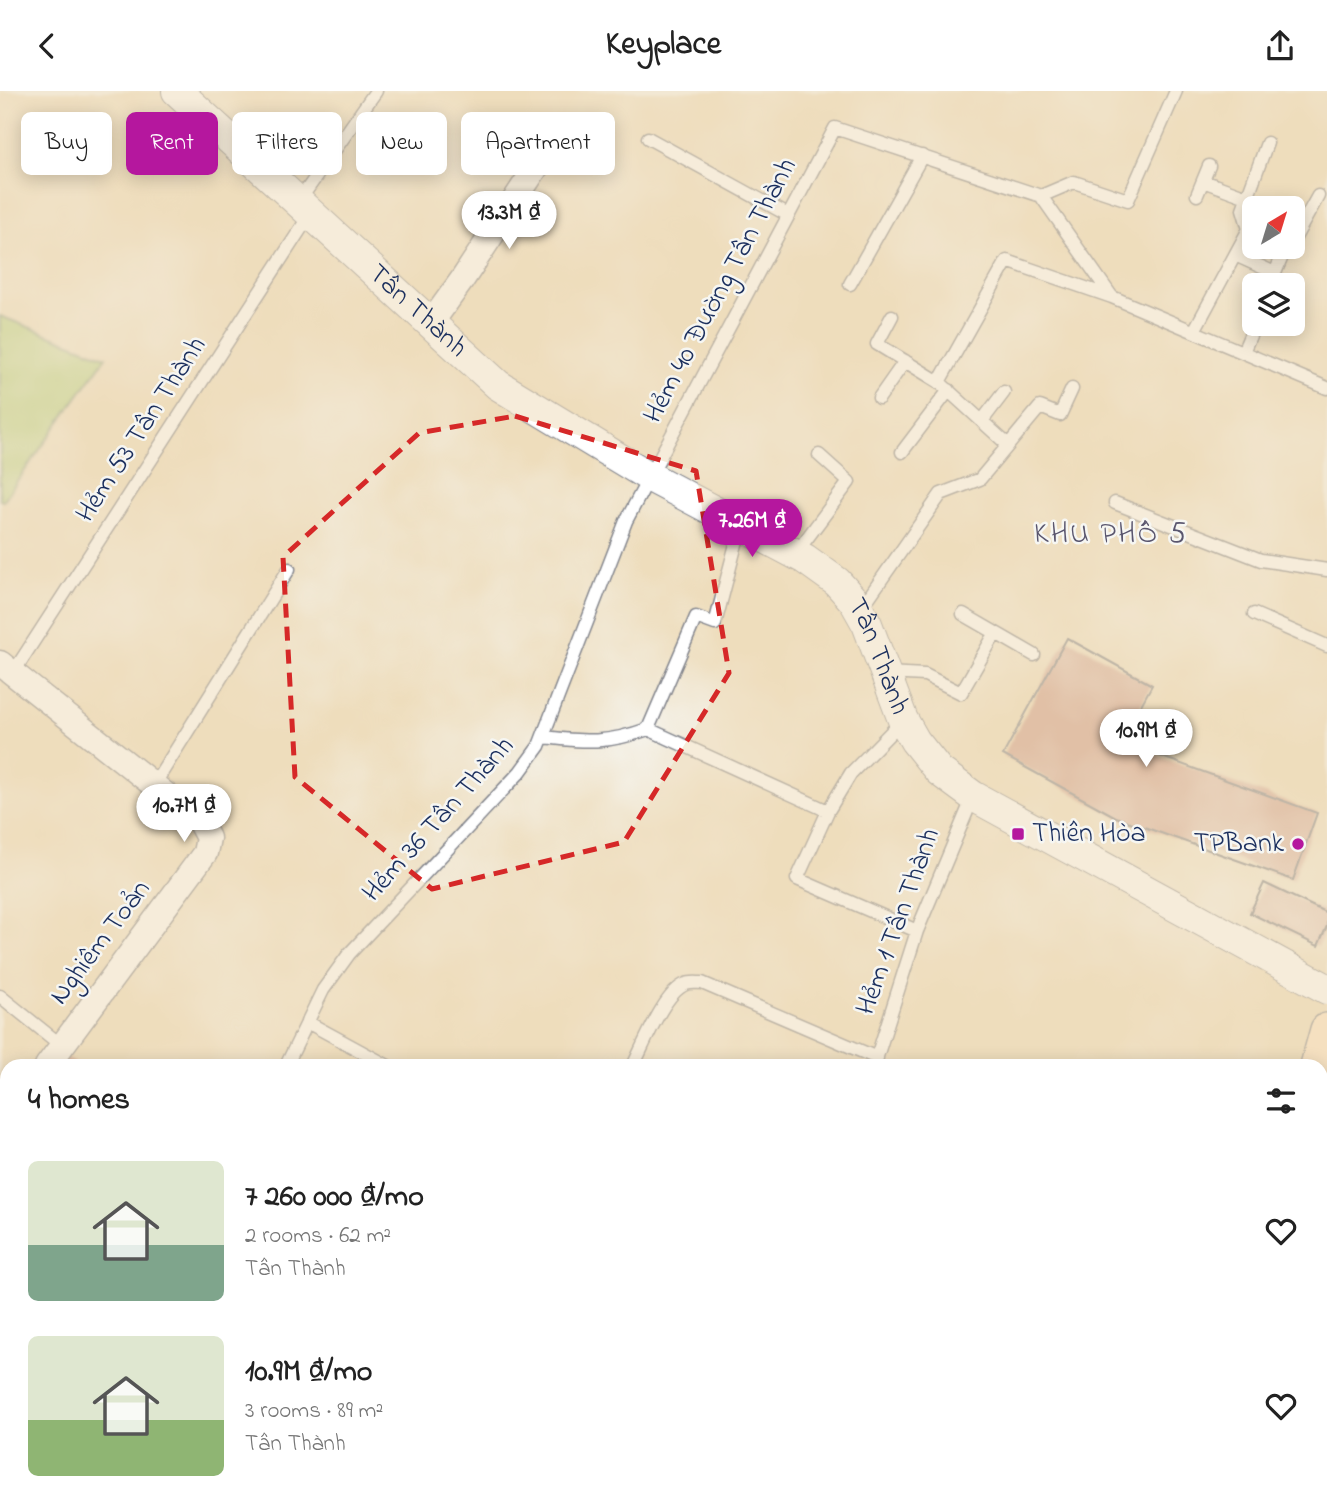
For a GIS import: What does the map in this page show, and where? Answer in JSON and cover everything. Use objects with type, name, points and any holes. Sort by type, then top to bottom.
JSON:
[{"type":"main road","points":[[1319,1059],[1327,1030]]},
{"type":"street","name":"Tân Thành","points":[[177,91],[506,391],[650,477],[796,554],[837,582],[860,610],[903,720],[939,771],[973,796],[1327,989]]},
{"type":"street","points":[[431,323],[531,175]]},
{"type":"street","name":"Nghiêm Toản","points":[[7,668],[154,785],[202,825],[208,834],[207,848],[55,1056]]},
{"type":"lane","name":"Hẻm 53 Tân Thành","points":[[7,668],[305,207],[376,91]]},
{"type":"lane","points":[[1041,196],[1074,182],[1128,200],[1176,91]]},
{"type":"lane","name":"Hẻm 40 Đường Tân Thành","points":[[650,477],[835,128],[922,156]]},
{"type":"lane","points":[[648,138],[788,215]]},
{"type":"lane","points":[[1247,196],[1267,143]]},
{"type":"lane","points":[[850,284],[922,156],[1041,196],[1112,297]]},
{"type":"lane","points":[[1198,195],[1209,166]]},
{"type":"lane","points":[[1203,181],[1244,196]]},
{"type":"lane","points":[[1306,218],[1318,196]]},
{"type":"lane","points":[[1194,331],[1242,240]]},
{"type":"lane","points":[[1234,255],[1263,273]]},
{"type":"lane","points":[[901,452],[944,386],[1007,261],[1112,297],[1327,388]]},
{"type":"lane","points":[[892,316],[877,344],[944,386],[1008,445]]},
{"type":"lane","points":[[1244,352],[1250,336]]},
{"type":"lane","points":[[879,398],[905,361]]},
{"type":"lane","points":[[860,610],[941,495],[980,479],[1040,407],[1060,415],[1072,389]]},
{"type":"lane","points":[[982,421],[1004,392]]},
{"type":"lane","points":[[796,554],[849,482],[819,455]]},
{"type":"lane","name":"Hẻm 36 Tân Thành","points":[[289,1059],[323,990],[349,954],[520,772],[543,737],[626,521],[650,477]]},
{"type":"lane","points":[[1115,503],[1261,560],[1327,570]]},
{"type":"lane","points":[[648,729],[696,617],[715,624],[741,524]]},
{"type":"lane","points":[[154,785],[289,569]]},
{"type":"lane","points":[[963,614],[1034,655]]},
{"type":"lane","points":[[1254,614],[1327,646]]},
{"type":"lane","points":[[886,673],[925,674],[961,693],[995,633]]},
{"type":"lane","points":[[903,720],[851,773],[828,811],[797,879],[917,931]]},
{"type":"lane","points":[[543,737],[603,741],[620,739],[648,729],[828,811]]},
{"type":"lane","name":"Hẻm 1 Tân Thành","points":[[877,1059],[917,931],[973,796]]},
{"type":"lane","points":[[637,1059],[669,998],[678,988],[688,983],[702,983],[869,1059]]},
{"type":"lane","points":[[0,996],[55,1056]]},
{"type":"lane","points":[[307,1022],[375,1059]]},
{"type":"highlighted area","points":[[515,416],[696,471],[729,673],[624,842],[432,889],[295,777],[283,557],[419,433]]},
{"type":"green space","points":[[0,316],[106,357],[3,501],[0,500]]},
{"type":"building","points":[[1067,638],[1152,685],[1122,740],[1140,749],[1317,813],[1293,880],[1116,817],[1003,755]]},
{"type":"building","points":[[1264,883],[1327,913],[1327,926],[1318,946],[1250,913]]},
{"type":"place","name":"Thiên Hòa","points":[[1018,834]]},
{"type":"place","name":"TPBank","points":[[1298,844]]},
{"type":"district","name":"KHU PHỐ 5","points":[[1111,535]]}]
